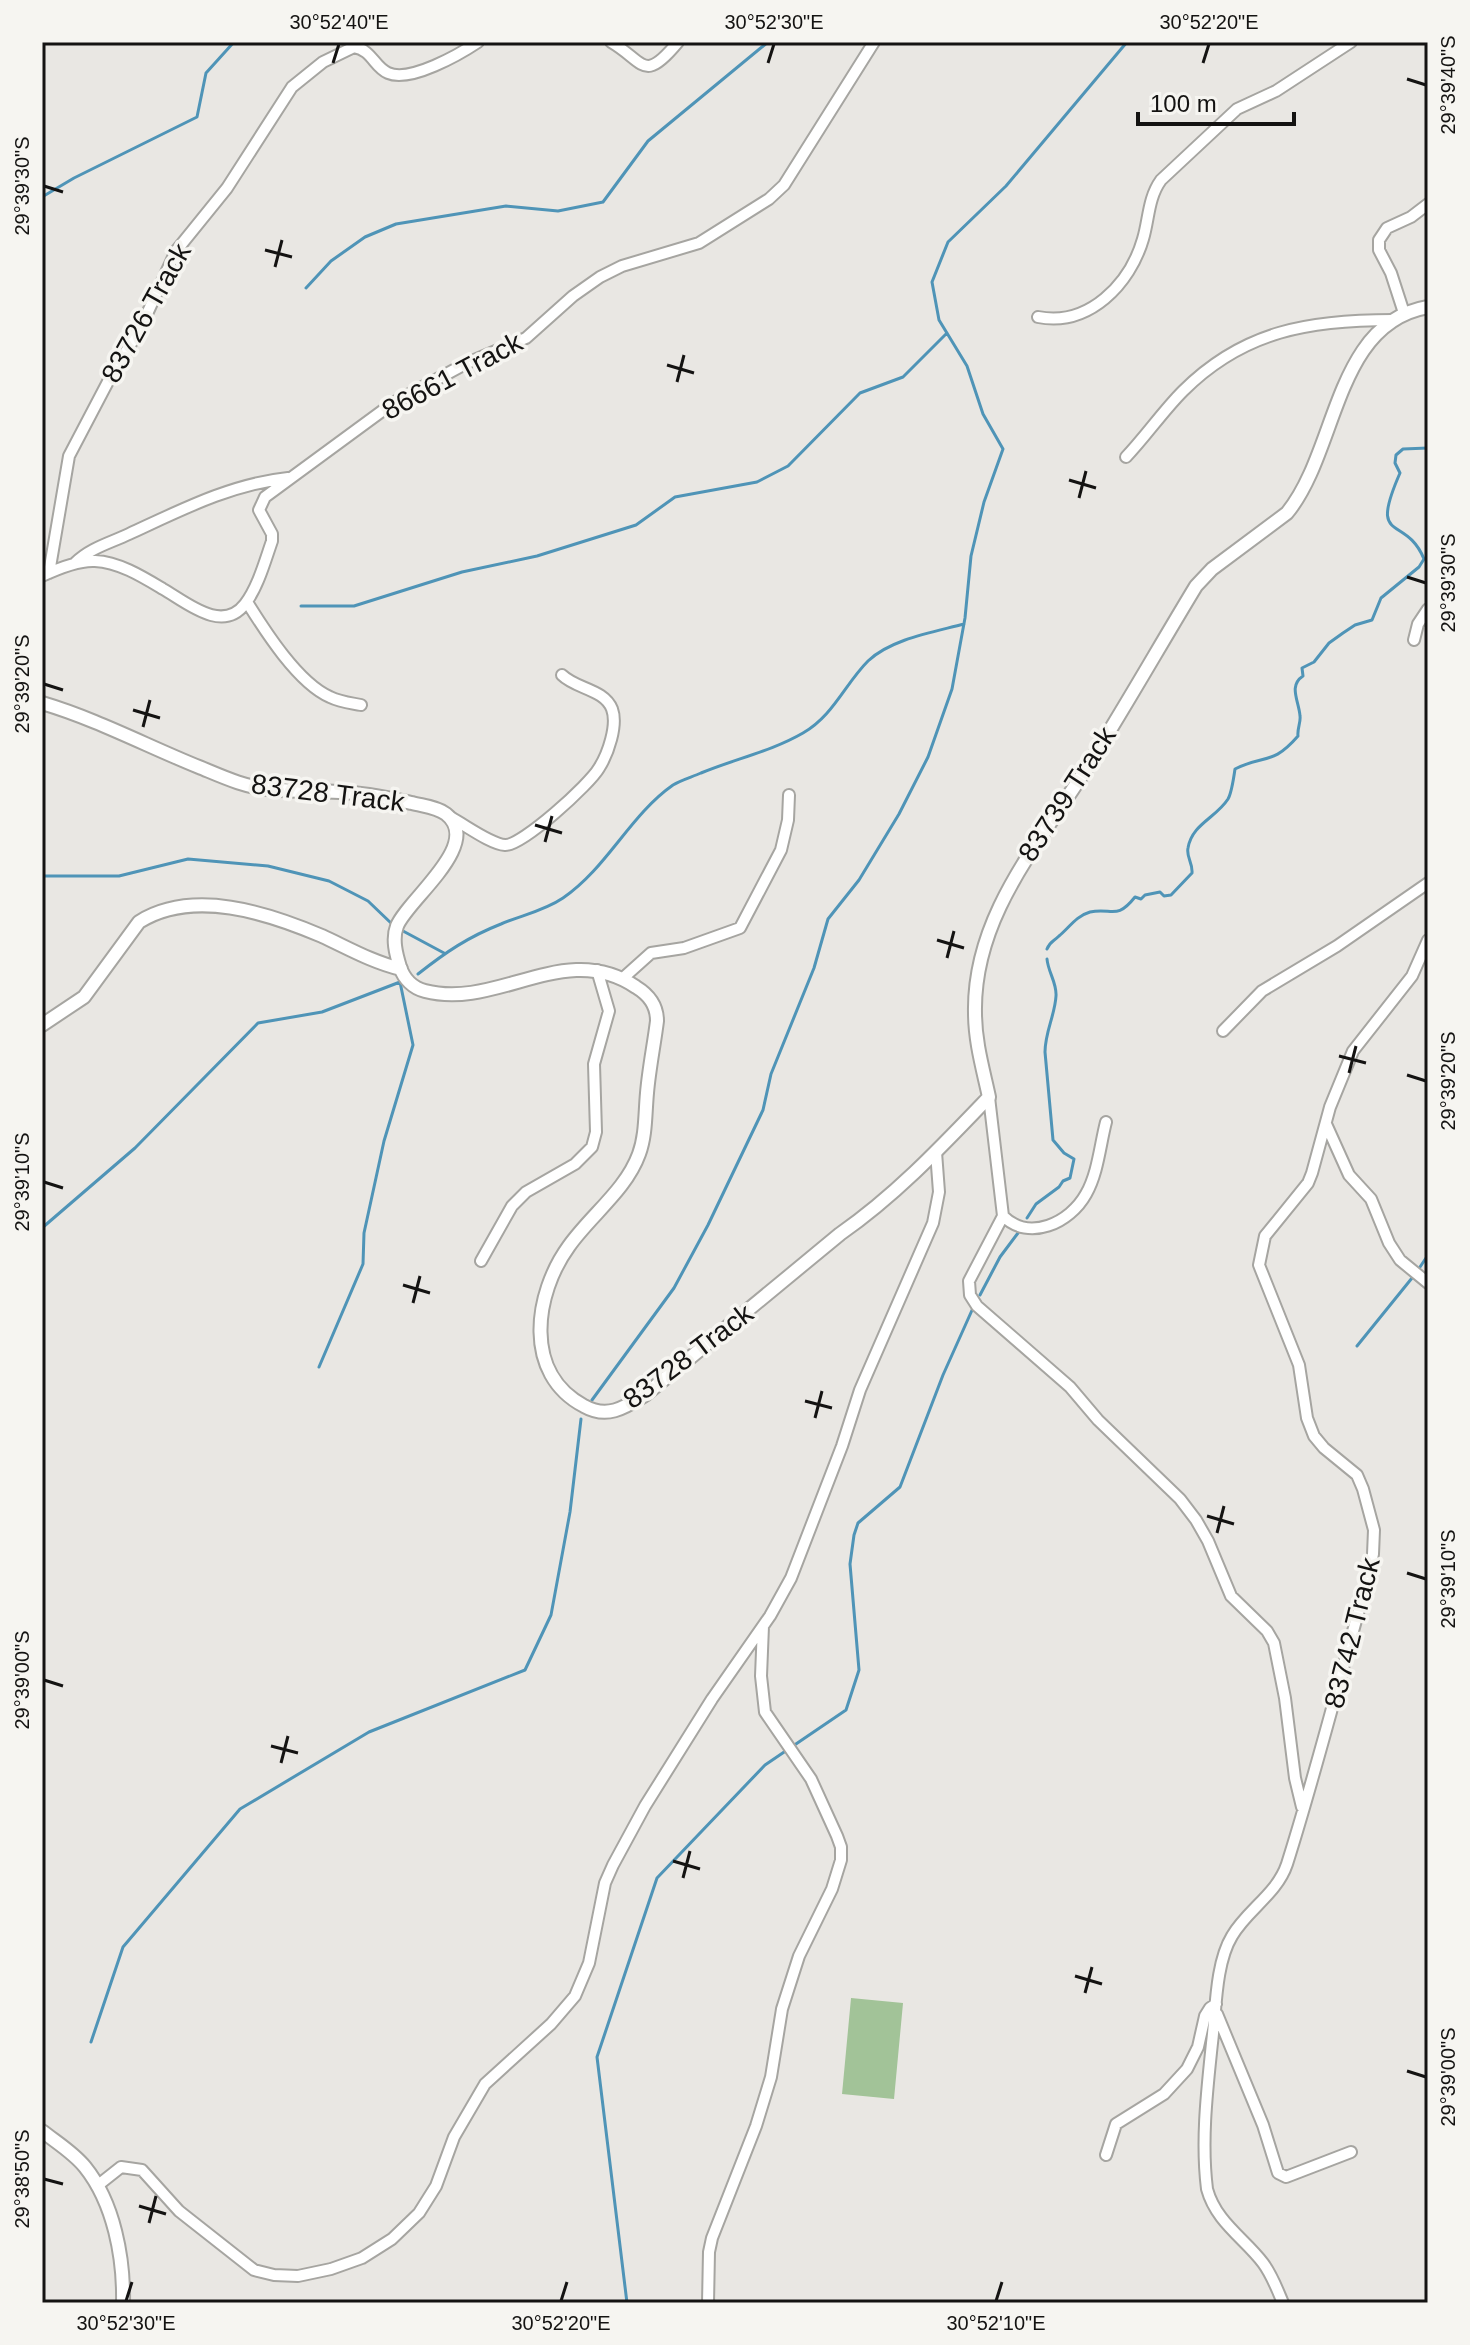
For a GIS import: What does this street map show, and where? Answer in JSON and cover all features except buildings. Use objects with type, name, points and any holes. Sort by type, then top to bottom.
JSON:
[{"type":"street","name":"83726 Track","points":[[45,575],[69,456],[112,374],[140,329],[176,251],[227,188],[292,87],[347,48],[361,48],[374,57],[386,72],[397,75],[425,69],[478,42]]},
{"type":"street","points":[[611,42],[639,65],[647,67],[653,66],[678,42]]},
{"type":"street","name":"86661 Track","points":[[247,602],[272,541],[272,534],[260,514],[261,503],[290,478],[393,403],[465,364],[526,338],[573,296],[600,277],[622,266],[699,243],[769,199],[784,185],[874,42]]},
{"type":"street","points":[[1038,317],[1066,319],[1091,308],[1113,292],[1128,274],[1138,254],[1152,194],[1161,180],[1237,109],[1276,91],[1351,42]]},
{"type":"street","points":[[1398,316],[1391,273],[1379,250],[1379,240],[1387,228],[1411,217],[1428,204]]},
{"type":"street","points":[[1126,457],[1181,393],[1230,354],[1272,333],[1344,320],[1398,316],[1428,307]]},
{"type":"street","name":"83739 Track","points":[[1003,1216],[989,1097],[977,1042],[976,984],[987,940],[1006,892],[1107,736],[1196,586],[1212,569],[1276,522],[1296,502],[1324,441],[1349,374],[1364,349],[1398,316]]},
{"type":"street","points":[[74,565],[101,545],[206,498],[245,485],[290,478]]},
{"type":"street","points":[[45,575],[93,560],[123,568],[168,591],[190,607],[216,617],[236,613],[247,602],[304,677],[329,697],[361,705]]},
{"type":"street","points":[[1414,640],[1418,624],[1428,609]]},
{"type":"street","points":[[448,816],[492,841],[504,845],[514,843],[549,819],[594,775],[602,763],[611,735],[613,711],[605,699],[562,675]]},
{"type":"street","name":"83728 Track","points":[[42,703],[245,785],[267,789],[370,794],[431,808],[448,816]]},
{"type":"street","points":[[622,979],[651,953],[684,948],[740,928],[781,850],[788,820],[789,795]]},
{"type":"street","points":[[401,969],[395,951],[397,926],[450,856],[455,831],[448,816]]},
{"type":"street","points":[[1223,1031],[1262,991],[1337,946],[1428,883]]},
{"type":"street","name":"83728 Track","points":[[42,1025],[84,997],[139,922],[151,914],[175,907],[234,909],[272,918],[374,961],[401,969],[408,982],[415,987],[440,993],[479,991],[563,971],[597,970],[622,979],[649,998],[657,1013],[642,1143],[628,1175],[559,1261],[541,1319],[541,1350],[545,1364],[562,1390],[586,1408],[611,1413],[645,1395],[870,1212],[936,1152],[989,1097]]},
{"type":"street","name":"83742 Track","points":[[1283,2303],[1263,2263],[1211,2203],[1207,2189],[1207,2082],[1225,1950],[1231,1937],[1282,1877],[1327,1734],[1368,1577],[1374,1530],[1357,1475],[1314,1436],[1307,1418],[1299,1365],[1259,1265],[1265,1236],[1308,1183],[1353,1051],[1412,976],[1428,940]]},
{"type":"street","points":[[481,1261],[512,1206],[526,1192],[575,1164],[592,1147],[596,1132],[594,1064],[609,1011],[597,970]]},
{"type":"street","points":[[1106,1122],[1086,1194],[1068,1215],[1043,1228],[1032,1230],[1010,1223],[1003,1216],[969,1281],[970,1295],[977,1306],[1070,1387],[1098,1420],[1180,1499],[1196,1520],[1231,1596],[1267,1631],[1274,1643],[1302,1809]]},
{"type":"street","points":[[1326,1124],[1349,1175],[1371,1199],[1389,1243],[1400,1260],[1428,1283]]},
{"type":"street","points":[[97,2186],[121,2167],[142,2170],[179,2211],[254,2270],[298,2276],[362,2258],[392,2239],[419,2213],[436,2186],[454,2137],[485,2084],[571,2003],[589,1963],[605,1883],[613,1865],[645,1806],[763,1625],[800,1558],[864,1382],[928,1235],[939,1192],[936,1152]]},
{"type":"street","points":[[708,2303],[712,2238],[756,2126],[771,2077],[782,2009],[799,1956],[832,1889],[841,1860],[837,1836],[811,1779],[765,1712],[761,1676],[763,1625]]},
{"type":"street","points":[[1106,2155],[1116,2124],[1164,2094],[1187,2069],[1198,2047],[1207,2012],[1216,2007],[1263,2125],[1278,2173],[1286,2177],[1351,2152]]},
{"type":"street","points":[[42,2131],[85,2166],[97,2186],[117,2241],[123,2303]]},
{"type":"green space","points":[[851,1998],[903,2003],[894,2099],[842,2094]]},
{"type":"waterway","points":[[42,197],[197,117],[206,73],[234,42]]},
{"type":"waterway","points":[[306,288],[331,261],[365,237],[396,224],[506,206],[558,211],[603,202],[648,141],[768,42]]},
{"type":"waterway","points":[[592,1400],[674,1288],[708,1225],[763,1110],[771,1074],[814,968],[828,919],[859,880],[899,814],[928,757],[952,689],[965,618],[971,556],[984,502],[1003,449],[983,414],[967,366],[939,320],[932,282],[948,242],[1006,186],[1127,42]]},
{"type":"waterway","points":[[301,606],[354,606],[462,572],[537,556],[636,525],[675,497],[757,482],[788,466],[860,393],[903,377],[947,333]]},
{"type":"waterway","points":[[1047,949],[1085,914],[1118,911],[1135,897],[1141,899],[1160,892],[1164,896],[1171,895],[1192,873],[1188,851],[1190,840],[1228,799],[1235,769],[1275,756],[1298,736],[1300,718],[1295,689],[1303,676],[1302,668],[1314,662],[1329,643],[1343,633],[1372,620],[1381,598],[1419,567],[1424,559],[1408,536],[1393,526],[1388,511],[1400,473],[1395,463],[1396,455],[1403,449],[1428,448]]},
{"type":"waterway","points":[[418,974],[478,934],[541,910],[563,898],[593,872],[644,811],[673,785],[803,733],[823,718],[877,653],[913,637],[964,624]]},
{"type":"waterway","points":[[42,876],[119,876],[188,859],[268,866],[329,881],[368,901],[392,924]]},
{"type":"waterway","points":[[403,931],[444,953]]},
{"type":"waterway","points":[[1027,1218],[1036,1204],[1070,1178],[1074,1159],[1053,1140],[1045,1052],[1056,991],[1047,959]]},
{"type":"waterway","points":[[42,1228],[135,1148],[258,1023],[322,1012],[400,982],[413,1045],[384,1141],[364,1233],[363,1264],[319,1367]]},
{"type":"waterway","points":[[980,1295],[1000,1257],[1018,1233]]},
{"type":"waterway","points":[[1418,1270],[1428,1255]]},
{"type":"waterway","points":[[1357,1346],[1412,1278]]},
{"type":"waterway","points":[[627,2303],[597,2057],[657,1878],[765,1765],[846,1710],[859,1670],[850,1564],[854,1535],[858,1523],[900,1487],[943,1375],[973,1308]]},
{"type":"waterway","points":[[91,2042],[123,1947],[240,1809],[369,1732],[525,1670],[551,1615],[570,1512],[581,1419]]}]
